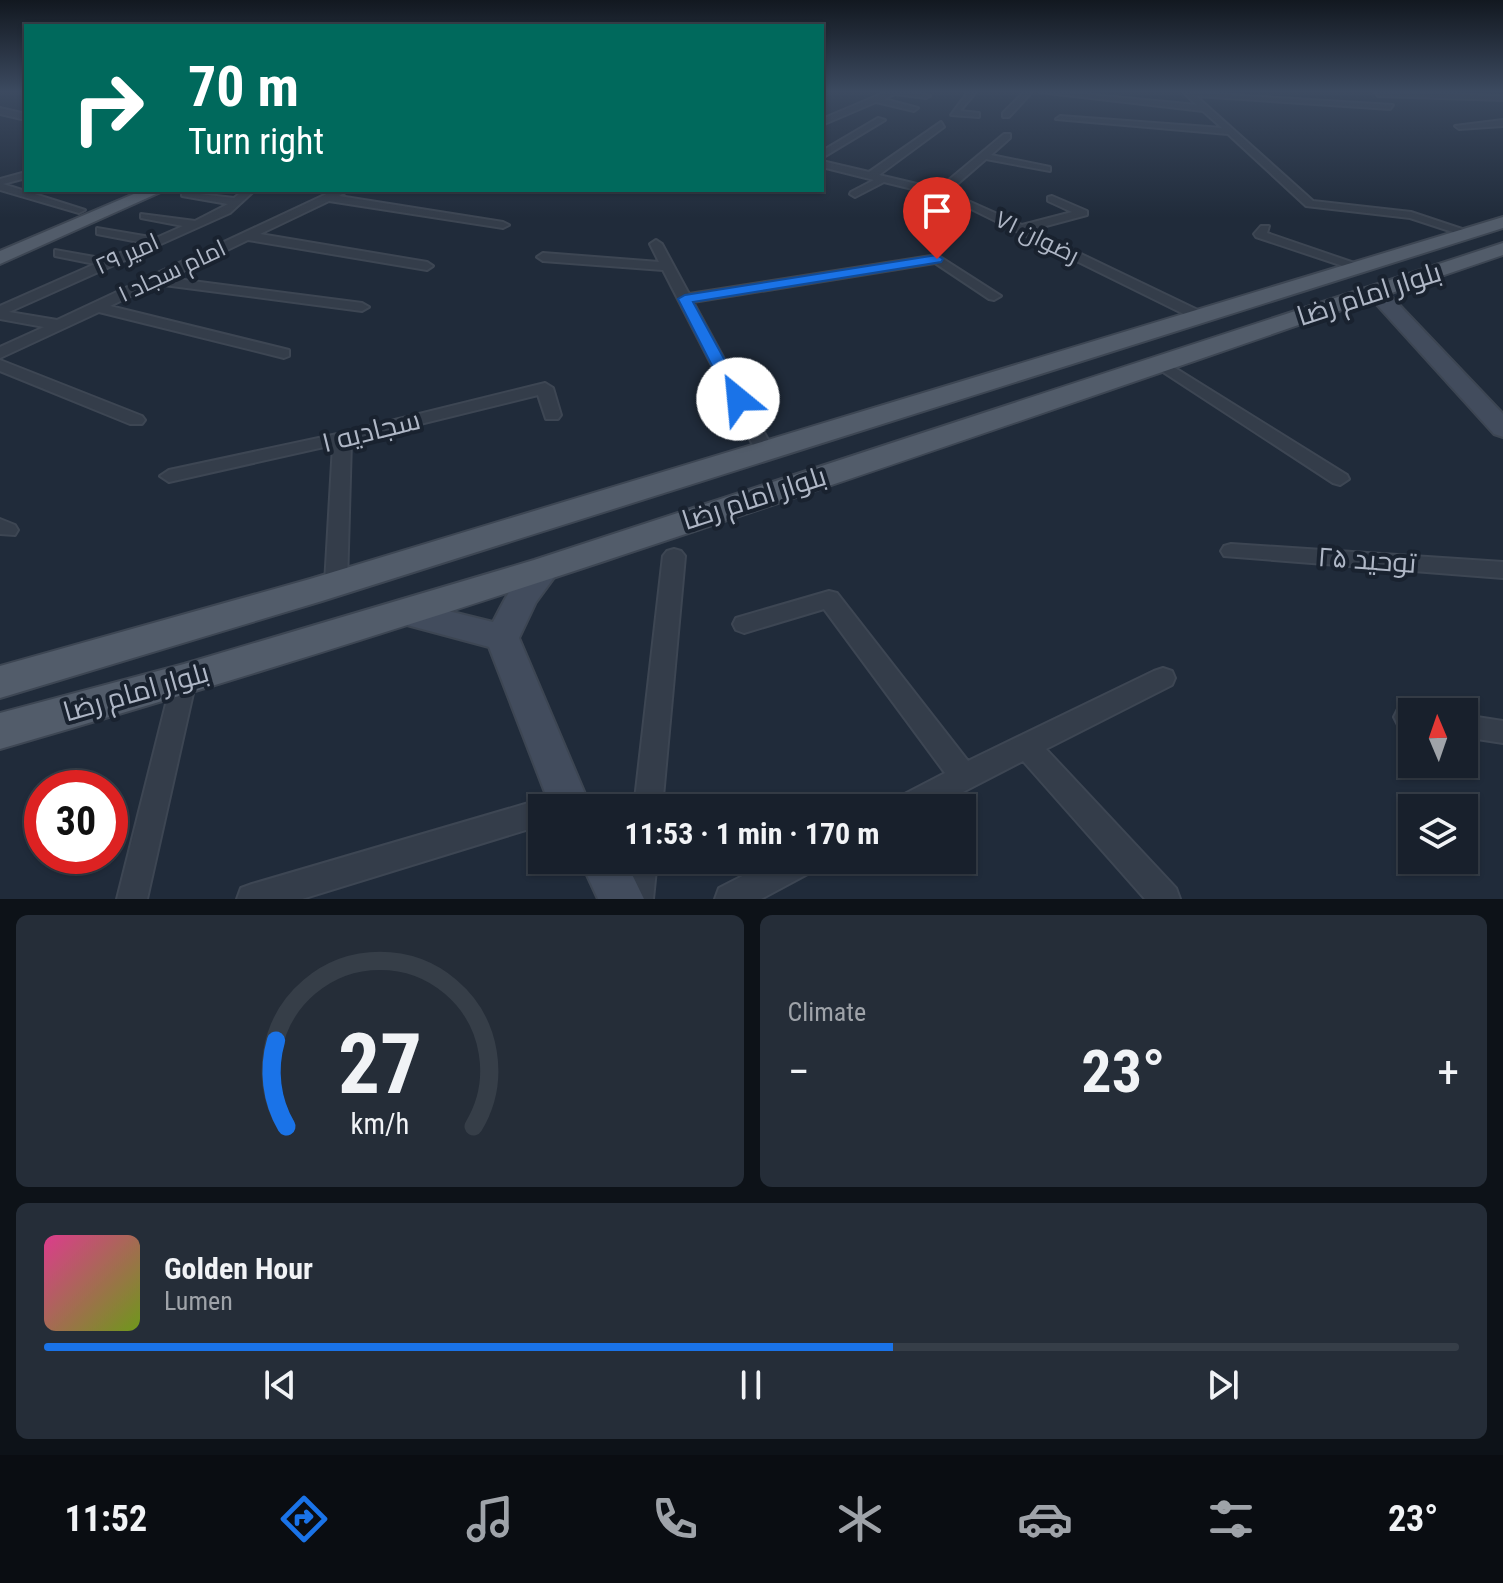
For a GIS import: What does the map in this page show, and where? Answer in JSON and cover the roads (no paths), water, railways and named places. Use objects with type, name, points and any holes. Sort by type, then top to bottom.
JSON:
[{"type":"main road","points":[[0,243],[124,192]]},
{"type":"main road","points":[[0,258],[152,192]]},
{"type":"main road","name":"بلوار امام رضا","points":[[0,682],[336,584],[1503,222]]},
{"type":"main road","name":"بلوار امام رضا","points":[[0,731],[184,680],[546,568],[1501,252]]},
{"type":"street","points":[[824,161],[862,134]]},
{"type":"street","points":[[855,194],[930,134]]},
{"type":"street","points":[[1236,134],[1314,206],[1402,214],[1468,233]]},
{"type":"street","points":[[940,193],[1007,136]]},
{"type":"street","points":[[984,156],[1046,169]]},
{"type":"street","name":"رضوان ۷۱","points":[[824,162],[940,193],[1199,316]]},
{"type":"street","points":[[0,184],[24,176]]},
{"type":"street","points":[[0,184],[24,192]]},
{"type":"street","points":[[24,192],[79,210]]},
{"type":"street","name":"امیر ۲۹","points":[[0,313],[226,211],[248,192]]},
{"type":"street","name":"امام سجاد ۱","points":[[0,353],[340,192]]},
{"type":"street","points":[[186,194],[237,202]]},
{"type":"street","points":[[328,198],[503,225]]},
{"type":"street","points":[[1020,229],[1083,213],[1052,199]]},
{"type":"street","points":[[145,216],[196,224]]},
{"type":"street","points":[[1265,228],[1260,234],[1360,267]]},
{"type":"street","points":[[101,231],[155,241]]},
{"type":"street","points":[[247,236],[427,266]]},
{"type":"street","points":[[656,244],[764,449]]},
{"type":"street","points":[[59,253],[106,263]]},
{"type":"street","points":[[543,257],[668,267]]},
{"type":"street","points":[[685,299],[937,259],[994,296]]},
{"type":"street","points":[[154,280],[362,307]]},
{"type":"street","points":[[1376,292],[1503,429]]},
{"type":"street","points":[[97,307],[284,353]]},
{"type":"street","points":[[0,313],[59,325]]},
{"type":"street","points":[[1159,363],[1340,479]]},
{"type":"street","points":[[0,365],[136,420]]},
{"type":"street","name":"سجادیه ۱","points":[[169,476],[342,438],[545,388],[552,415]]},
{"type":"street","points":[[336,584],[342,438]]},
{"type":"street","name":"توحید ۲۵","points":[[1231,551],[1503,570]]},
{"type":"street","points":[[649,794],[674,556]]},
{"type":"street","points":[[546,568],[523,596],[502,638],[554,794]]},
{"type":"street","points":[[744,624],[829,599],[964,777]]},
{"type":"street","points":[[404,612],[460,624],[502,638]]},
{"type":"street","points":[[932,794],[1163,678]]},
{"type":"street","points":[[132,899],[184,680]]},
{"type":"street","points":[[1478,728],[1503,732]]},
{"type":"street","points":[[1027,746],[1165,899]]},
{"type":"street","points":[[252,899],[528,817]]},
{"type":"street","points":[[609,874],[622,899]]},
{"type":"street","points":[[638,899],[641,874]]},
{"type":"street","points":[[730,899],[778,874]]}]
